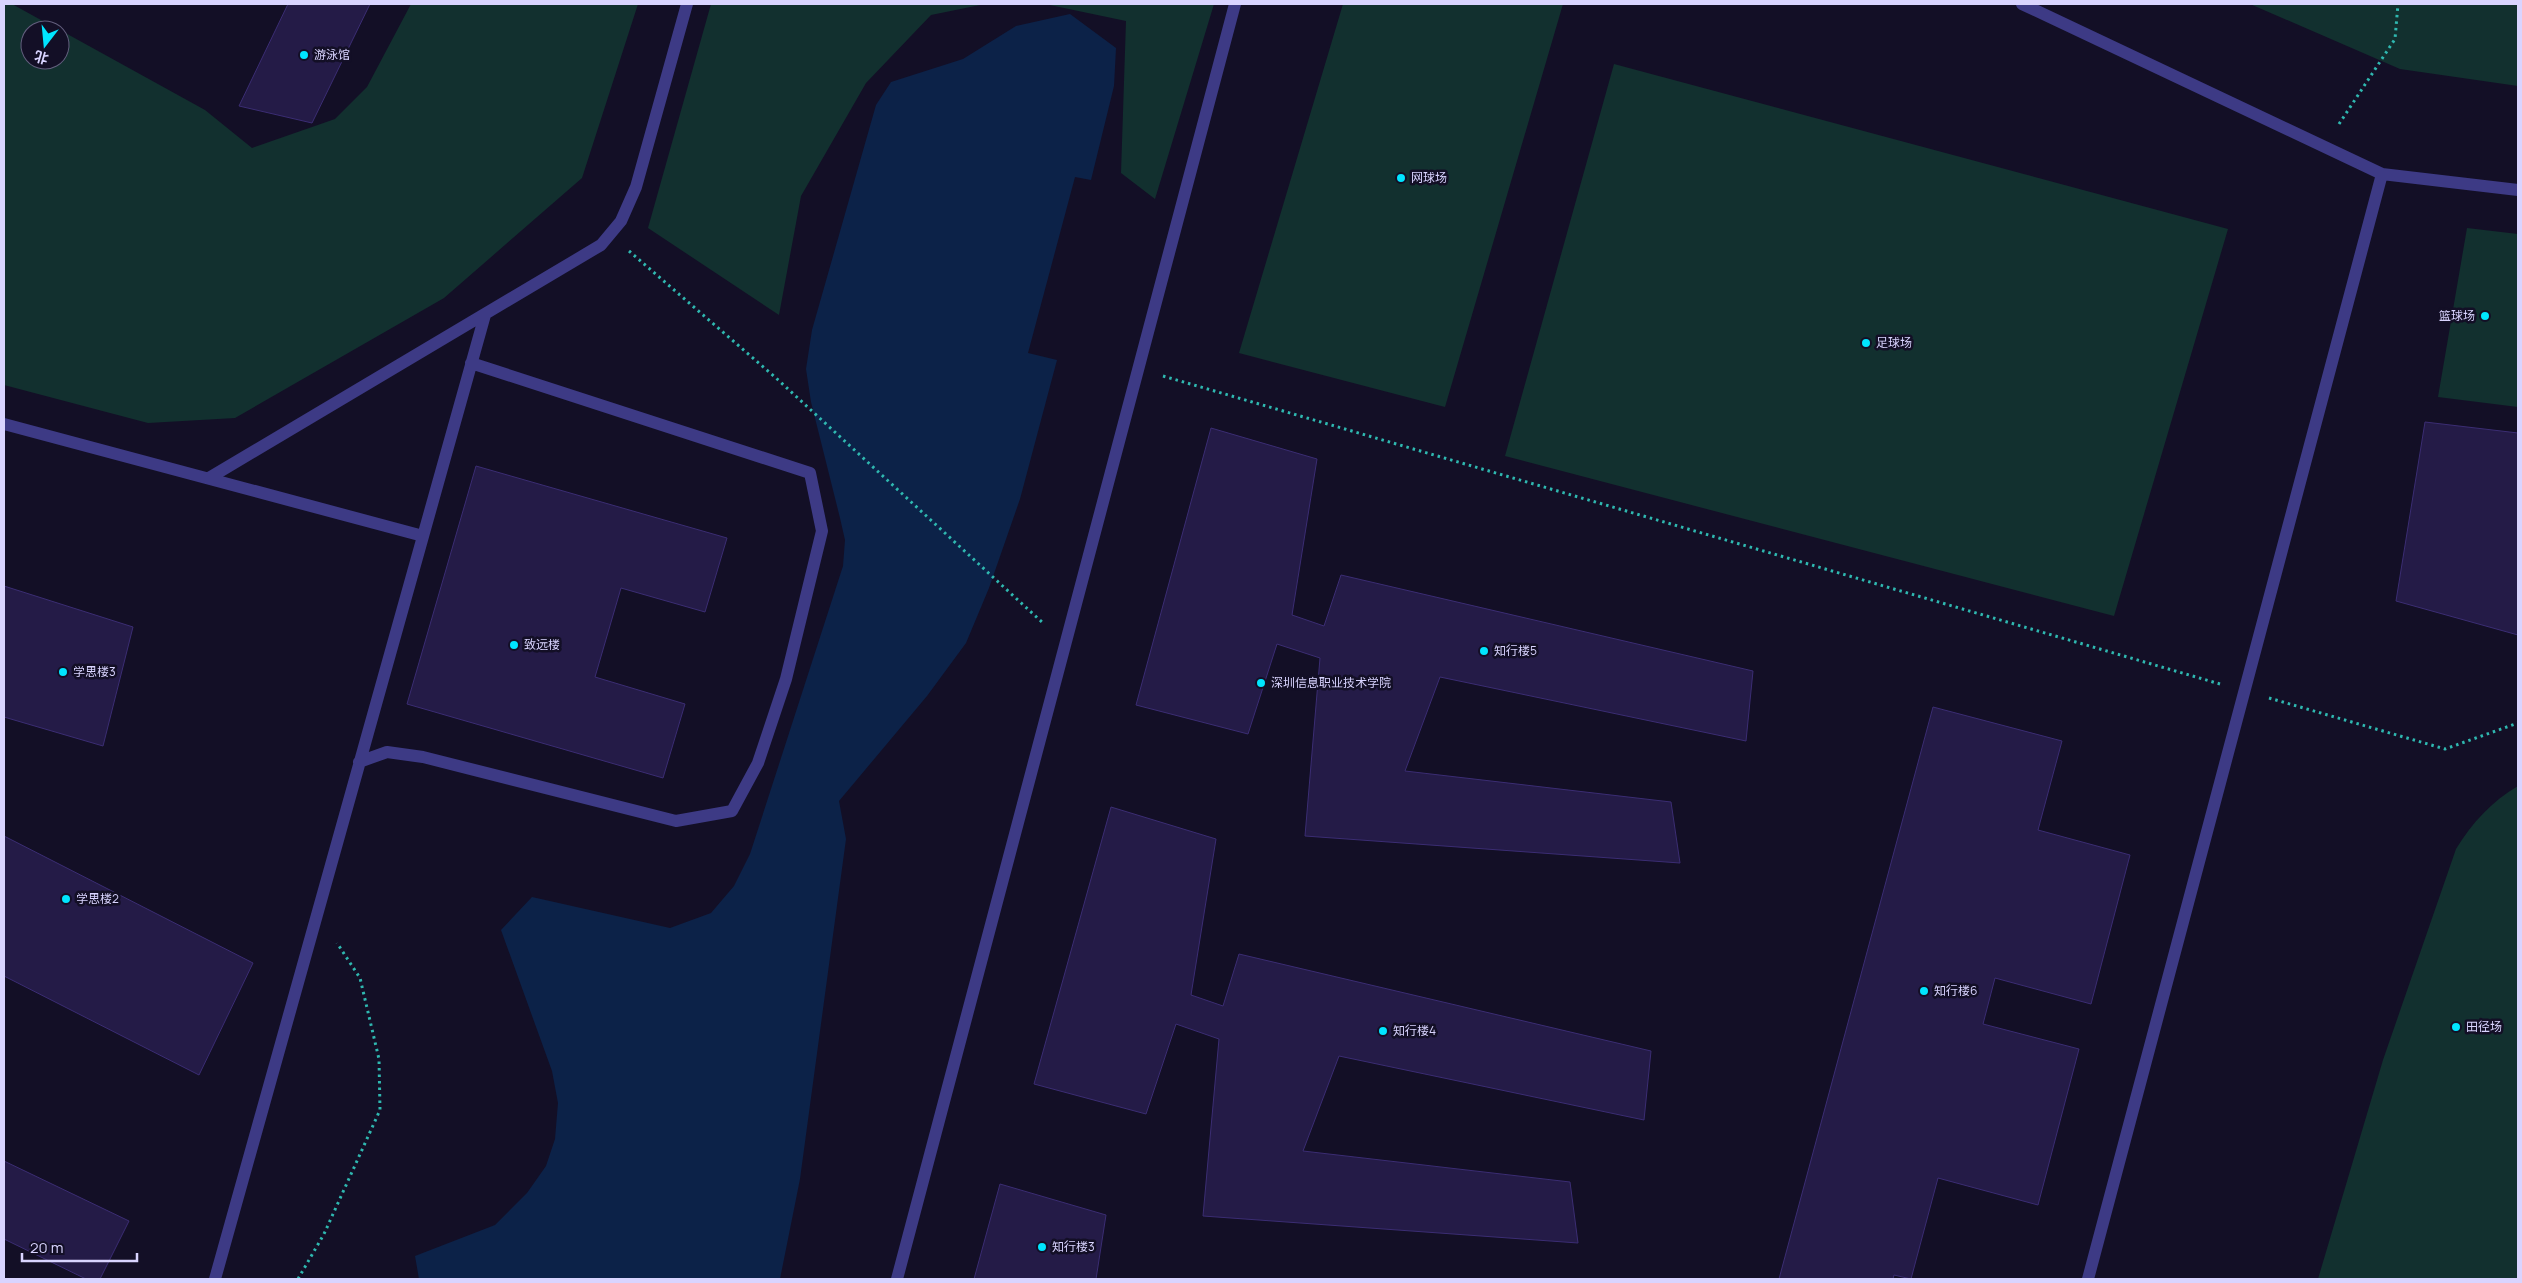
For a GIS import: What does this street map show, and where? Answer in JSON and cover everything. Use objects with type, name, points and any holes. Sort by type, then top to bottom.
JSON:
[{"type":"street","points":[[209,478],[601,246],[621,221],[636,187],[687,4]]},
{"type":"street","points":[[898,1279],[1235,4]]},
{"type":"street","points":[[2022,4],[2382,174],[2518,190]]},
{"type":"street","points":[[2088,1279],[2382,174]]},
{"type":"street","points":[[215,1279],[485,315]]},
{"type":"street","points":[[359,762],[387,752],[423,757],[676,821],[732,811],[758,763],[786,679],[822,531],[810,473],[471,362]]},
{"type":"street","points":[[4,424],[423,536]]},
{"type":"path","points":[[2325,146],[2395,39],[2398,4]]},
{"type":"path","points":[[610,235],[776,378],[1065,644]]},
{"type":"path","points":[[1138,369],[2445,749],[2518,723]]},
{"type":"path","points":[[298,1279],[324,1234],[380,1110],[379,1059],[360,978],[317,912]]},
{"type":"green space","points":[[4,4],[12,4],[41,20],[20,20],[20,70],[70,70],[70,36],[205,110],[252,148],[335,119],[367,87],[411,4],[638,4],[582,178],[444,298],[235,418],[148,423],[4,385]]},
{"type":"green space","points":[[711,4],[985,4],[931,15],[866,83],[801,196],[779,315],[648,228]]},
{"type":"green space","points":[[1045,4],[1214,4],[1155,199],[1121,173],[1126,21]]},
{"type":"green space","name":"网球场","points":[[1343,4],[1563,4],[1445,407],[1239,353]]},
{"type":"green space","points":[[2250,4],[2518,4],[2518,86],[2400,69]]},
{"type":"green space","name":"足球场","points":[[1614,64],[2228,229],[2114,616],[1505,456]]},
{"type":"green space","name":"篮球场","points":[[2467,228],[2518,234],[2518,407],[2438,397]]},
{"type":"green space","name":"田径场","points":[[2518,786],[2518,1279],[2318,1279],[2383,1060],[2456,849],[2483,813]]},
{"type":"water","points":[[1070,14],[1116,48],[1114,86],[1091,180],[1075,177],[1028,353],[1057,360],[1020,499],[989,588],[966,643],[927,696],[839,801],[846,839],[800,1179],[780,1279],[419,1279],[415,1256],[495,1225],[527,1193],[546,1166],[555,1139],[558,1103],[552,1071],[501,930],[532,897],[670,928],[711,913],[734,886],[750,854],[843,566],[845,540],[811,402],[806,369],[812,330],[876,105],[891,82],[963,59],[1016,26]]},
{"type":"building","name":"游泳馆","points":[[288,4],[370,4],[312,123],[239,106]]},
{"type":"building","points":[[2425,422],[2518,433],[2518,635],[2396,601]]},
{"type":"building","name":"知行楼5","points":[[1211,428],[1317,459],[1292,615],[1324,626],[1341,575],[1753,671],[1746,741],[1440,677],[1405,771],[1671,802],[1680,863],[1305,836],[1320,658],[1277,644],[1248,734],[1136,705]]},
{"type":"building","name":"致远楼","points":[[476,466],[727,538],[705,612],[621,588],[595,677],[685,704],[663,778],[407,704]]},
{"type":"building","name":"学思楼3","points":[[4,586],[133,627],[103,746],[4,717]]},
{"type":"building","name":"知行楼6","points":[[1933,707],[2062,741],[2038,830],[2130,855],[2091,1004],[1995,978],[1983,1024],[2079,1049],[2038,1205],[1938,1178],[1911,1279],[1894,1275],[1893,1279],[1779,1279]]},
{"type":"building","name":"知行楼4","points":[[1111,807],[1216,839],[1191,995],[1223,1006],[1239,954],[1651,1051],[1644,1120],[1339,1056],[1303,1151],[1570,1182],[1578,1243],[1203,1216],[1219,1039],[1176,1024],[1146,1114],[1034,1084]]},
{"type":"building","name":"学思楼2","points":[[4,836],[253,963],[199,1075],[4,976]]},
{"type":"building","points":[[4,1161],[129,1221],[100,1279],[86,1279],[4,1239]]},
{"type":"building","name":"知行楼3","points":[[1000,1184],[1106,1215],[1096,1279],[974,1279]]},
{"type":"place","name":"游泳馆","points":[[304,55]]},
{"type":"place","name":"网球场","points":[[1401,178]]},
{"type":"place","name":"篮球场","points":[[2485,316]]},
{"type":"place","name":"足球场","points":[[1866,343]]},
{"type":"place","name":"致远楼","points":[[514,645]]},
{"type":"place","name":"知行楼5","points":[[1484,651]]},
{"type":"place","name":"学思楼3","points":[[63,672]]},
{"type":"place","name":"深圳信息职业技术学院","points":[[1261,683]]},
{"type":"place","name":"学思楼2","points":[[66,899]]},
{"type":"place","name":"知行楼6","points":[[1924,991]]},
{"type":"place","name":"田径场","points":[[2456,1027]]},
{"type":"place","name":"知行楼4","points":[[1383,1031]]},
{"type":"place","name":"知行楼3","points":[[1042,1247]]}]
